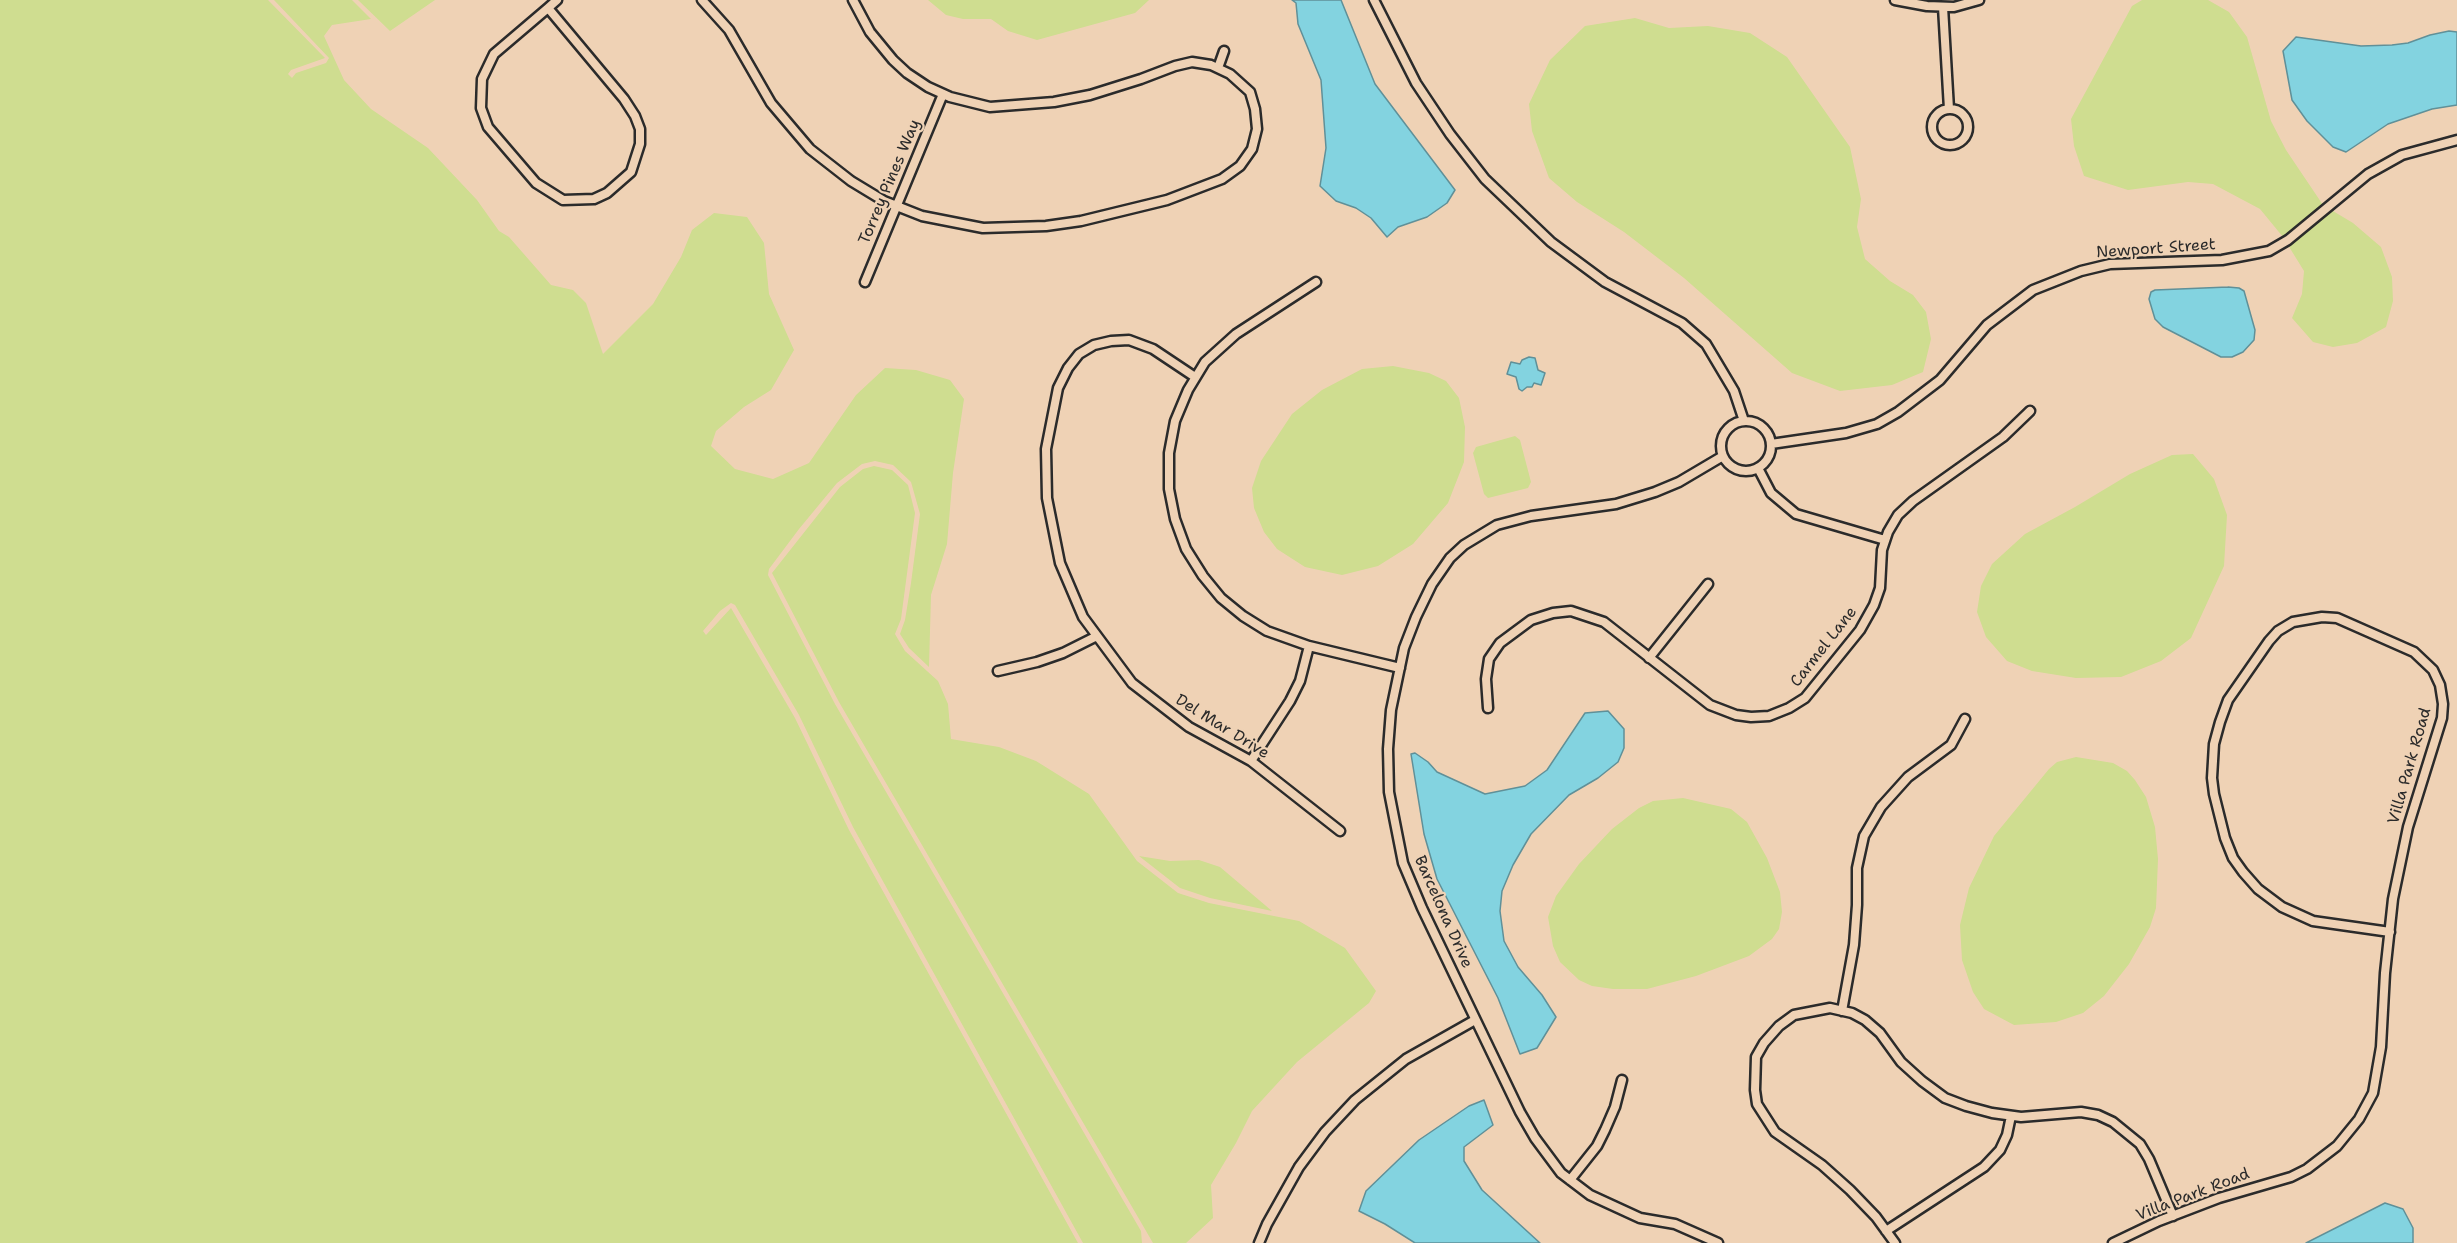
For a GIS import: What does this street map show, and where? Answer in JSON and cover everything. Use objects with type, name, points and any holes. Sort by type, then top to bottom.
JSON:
[{"type":"street","points":[[548,8],[624,99],[640,129],[640,144],[631,172],[608,193],[594,199],[563,200],[536,183],[488,127],[481,108],[482,79],[494,54],[557,0]]},
{"type":"street","points":[[702,0],[729,30],[771,103],[810,149],[851,181],[897,206],[922,216],[983,228],[1046,226],[1081,221],[1167,200],[1222,179],[1240,166],[1252,149],[1257,129],[1255,108],[1250,92],[1230,74],[1218,68],[1192,62],[1090,95],[1009,107],[982,106],[943,94],[907,73],[892,60],[870,32],[853,0]]},
{"type":"street","points":[[1374,0],[1416,83],[1450,134],[1485,180],[1551,242],[1605,282],[1682,323],[1706,344],[1734,391],[1744,421]]},
{"type":"street","points":[[1895,0],[1943,7],[1960,6],[1979,0]]},
{"type":"street","points":[[1943,7],[1949,109]]},
{"type":"street","points":[[1218,68],[1224,51]]},
{"type":"street","name":"Torrey Pines Way","points":[[865,282],[943,94]]},
{"type":"street","points":[[1949,109],[1964,114],[1969,126],[1966,138],[1949,145],[1938,141],[1932,129],[1935,116],[1949,109]]},
{"type":"street","name":"Newport Street","points":[[1771,444],[1846,433],[1877,424],[1898,412],[1940,380],[1987,325],[2033,290],[2081,271],[2110,264],[2222,260],[2269,251],[2288,240],[2368,174],[2402,155],[2457,140]]},
{"type":"street","points":[[1316,282],[1236,334],[1205,362],[1195,377],[1176,421],[1169,453],[1169,489],[1175,519],[1186,549],[1203,576],[1215,591],[1243,616],[1267,631],[1309,646],[1400,668]]},
{"type":"street","name":"Del Mar Drive","points":[[1195,377],[1153,349],[1130,340],[1094,345],[1079,354],[1068,368],[1058,388],[1046,449],[1047,498],[1060,563],[1083,617],[1132,683],[1189,727],[1251,761],[1340,831]]},
{"type":"street","name":"Carmel Lane","points":[[1488,708],[1486,679],[1490,659],[1500,644],[1531,620],[1571,611],[1604,622],[1710,705],[1736,716],[1770,716],[1789,708],[1805,698],[1860,630],[1874,605],[1880,588],[1882,550],[1898,515],[1913,501],[2003,437],[2030,411]]},
{"type":"street","points":[[1744,421],[1757,423],[1764,428],[1771,444],[1770,455],[1758,468],[1749,471],[1735,468],[1723,456],[1721,447],[1723,436],[1735,423],[1744,421]]},
{"type":"street","name":"Barcelona Drive","points":[[1718,1243],[1675,1224],[1640,1218],[1611,1207],[1590,1195],[1561,1173],[1535,1138],[1422,908],[1403,863],[1389,792],[1388,749],[1391,710],[1404,648],[1432,584],[1450,558],[1479,534],[1497,525],[1531,516],[1616,504],[1679,482],[1723,456]]},
{"type":"street","points":[[1758,468],[1771,493],[1796,514],[1885,540]]},
{"type":"street","points":[[1649,658],[1708,584]]},
{"type":"street","name":"Villa Park Road","points":[[2113,1243],[2219,1198],[2291,1177],[2307,1169],[2337,1146],[2359,1119],[2373,1093],[2381,1047],[2385,973],[2390,932],[2393,899],[2408,827],[2442,718],[2443,704],[2440,685],[2433,670],[2414,652],[2395,643],[2337,618],[2322,617],[2294,622],[2278,631],[2269,641],[2228,700],[2220,722],[2214,744],[2212,778],[2225,838],[2233,858],[2243,872],[2258,889],[2282,907],[2313,921],[2390,932]]},
{"type":"street","points":[[998,671],[1063,653],[1096,636]]},
{"type":"street","points":[[1251,761],[1290,701],[1300,681],[1309,646]]},
{"type":"street","points":[[1842,1011],[1854,945],[1857,868],[1864,836],[1881,807],[1908,777],[1951,745],[1965,719]]},
{"type":"street","points":[[1895,1243],[1850,1190],[1822,1165],[1775,1132],[1757,1104],[1756,1057],[1764,1043],[1779,1026],[1794,1015],[1830,1008],[1864,1020],[1880,1033],[1901,1062],[1945,1098],[1992,1113],[2011,1116],[2039,1117],[2081,1112],[2114,1122],[2140,1144],[2174,1216]]},
{"type":"street","points":[[1259,1243],[1299,1167],[1325,1132],[1355,1100],[1406,1059],[1476,1020]]},
{"type":"street","points":[[1570,1180],[1597,1146],[1615,1107],[1622,1080]]},
{"type":"street","points":[[1886,1231],[1984,1167],[2000,1150],[2007,1135],[2011,1116]]},
{"type":"green space","points":[[0,0],[268,0],[325,58],[291,70],[288,74],[292,78],[296,73],[326,63],[329,58],[274,0],[352,0],[371,19],[332,25],[324,36],[344,80],[371,109],[428,148],[477,200],[499,231],[509,237],[551,285],[573,290],[586,303],[603,354],[653,304],[681,257],[692,230],[714,213],[747,217],[764,243],[769,294],[794,350],[771,390],[744,407],[716,431],[711,446],[735,469],[773,479],[809,463],[856,395],[885,368],[916,370],[950,380],[964,399],[953,473],[947,544],[931,595],[929,667],[909,648],[900,634],[905,620],[920,514],[911,482],[893,465],[875,461],[862,464],[837,483],[769,569],[768,575],[835,704],[1141,1231],[1142,1243],[1083,1243],[853,827],[799,715],[735,605],[731,603],[720,611],[703,631],[706,635],[731,608],[795,718],[849,830],[1078,1243],[0,1243]]},
{"type":"green space","points":[[358,0],[435,0],[390,31]]},
{"type":"green space","points":[[928,0],[1149,0],[1135,13],[1037,40],[1008,31],[991,19],[963,19],[946,15]]},
{"type":"green space","points":[[2142,0],[2208,0],[2229,12],[2247,37],[2271,121],[2286,150],[2323,205],[2353,223],[2381,247],[2392,277],[2393,301],[2386,327],[2357,343],[2333,347],[2313,342],[2292,318],[2302,294],[2304,271],[2283,237],[2260,209],[2213,184],[2188,182],[2128,190],[2084,176],[2074,146],[2071,119],[2132,6]]},
{"type":"green space","points":[[1635,18],[1669,28],[1708,26],[1750,33],[1787,57],[1850,147],[1861,199],[1857,227],[1865,259],[1890,281],[1913,295],[1926,312],[1931,339],[1923,372],[1892,385],[1840,391],[1792,373],[1684,278],[1624,232],[1577,202],[1549,178],[1532,131],[1529,104],[1550,60],[1585,26]]},
{"type":"green space","points":[[1393,366],[1429,373],[1446,381],[1459,398],[1465,427],[1464,462],[1448,503],[1413,544],[1378,566],[1342,575],[1305,567],[1277,549],[1264,532],[1254,508],[1252,488],[1261,461],[1292,414],[1322,390],[1362,369]]},
{"type":"green space","points":[[1515,436],[1520,440],[1531,482],[1528,488],[1488,498],[1484,494],[1473,453],[1476,447]]},
{"type":"green space","points":[[2193,454],[2214,479],[2227,515],[2224,566],[2191,638],[2161,661],[2121,677],[2076,678],[2032,671],[2007,661],[1986,637],[1977,612],[1981,586],[1992,564],[2025,534],[2130,474],[2172,455]]},
{"type":"green space","points":[[874,466],[892,470],[908,485],[915,513],[901,619],[895,634],[905,651],[938,681],[948,704],[951,739],[999,747],[1036,761],[1089,794],[1137,861],[1178,893],[1209,903],[1299,921],[1345,948],[1376,991],[1369,1003],[1297,1062],[1252,1111],[1211,1185],[1213,1218],[1186,1243],[1153,1243],[839,702],[772,573],[840,487],[863,469]]},
{"type":"green space","points":[[2076,757],[2113,763],[2127,771],[2146,797],[2155,827],[2158,859],[2156,908],[2150,927],[2129,964],[2104,996],[2083,1013],[2056,1022],[2014,1025],[1984,1009],[1973,992],[1962,960],[1960,925],[1969,888],[1994,836],[2049,769],[2057,762]]},
{"type":"green space","points":[[1683,798],[1731,809],[1747,822],[1767,858],[1780,892],[1782,912],[1779,929],[1772,939],[1749,956],[1696,976],[1647,989],[1613,989],[1592,986],[1579,980],[1560,962],[1553,946],[1548,917],[1556,896],[1579,864],[1612,829],[1639,808],[1653,801]]},
{"type":"green space","points":[[1139,856],[1170,861],[1199,860],[1220,867],[1272,911],[1210,898],[1180,888]]},
{"type":"water","points":[[1292,0],[1341,0],[1375,84],[1455,190],[1447,203],[1427,217],[1398,227],[1387,237],[1371,218],[1356,208],[1336,201],[1320,186],[1326,148],[1321,80],[1298,24],[1296,3]]},
{"type":"water","points":[[2449,31],[2457,32],[2457,105],[2432,109],[2388,124],[2346,152],[2333,147],[2307,121],[2292,100],[2283,51],[2296,37],[2361,46],[2392,45],[2408,43]]},
{"type":"water","points":[[2228,287],[2244,291],[2255,330],[2254,340],[2243,352],[2232,357],[2221,357],[2163,327],[2155,319],[2149,299],[2151,292],[2155,290]]},
{"type":"water","points":[[1529,357],[1535,358],[1538,370],[1545,373],[1541,385],[1534,383],[1532,387],[1527,387],[1522,391],[1519,389],[1516,377],[1507,374],[1511,362],[1520,364],[1522,360]]},
{"type":"water","points":[[1608,711],[1624,729],[1624,748],[1618,762],[1598,778],[1569,795],[1531,834],[1513,865],[1502,891],[1500,911],[1504,941],[1518,967],[1542,995],[1556,1017],[1537,1048],[1520,1054],[1498,998],[1437,879],[1424,834],[1411,754],[1415,753],[1428,762],[1437,772],[1485,794],[1525,786],[1547,770],[1585,713]]},
{"type":"water","points":[[1484,1100],[1493,1125],[1464,1147],[1464,1161],[1482,1190],[1540,1243],[1415,1243],[1359,1211],[1366,1191],[1419,1140],[1469,1106]]},
{"type":"water","points":[[2385,1203],[2403,1209],[2413,1228],[2413,1243],[2306,1243]]}]
